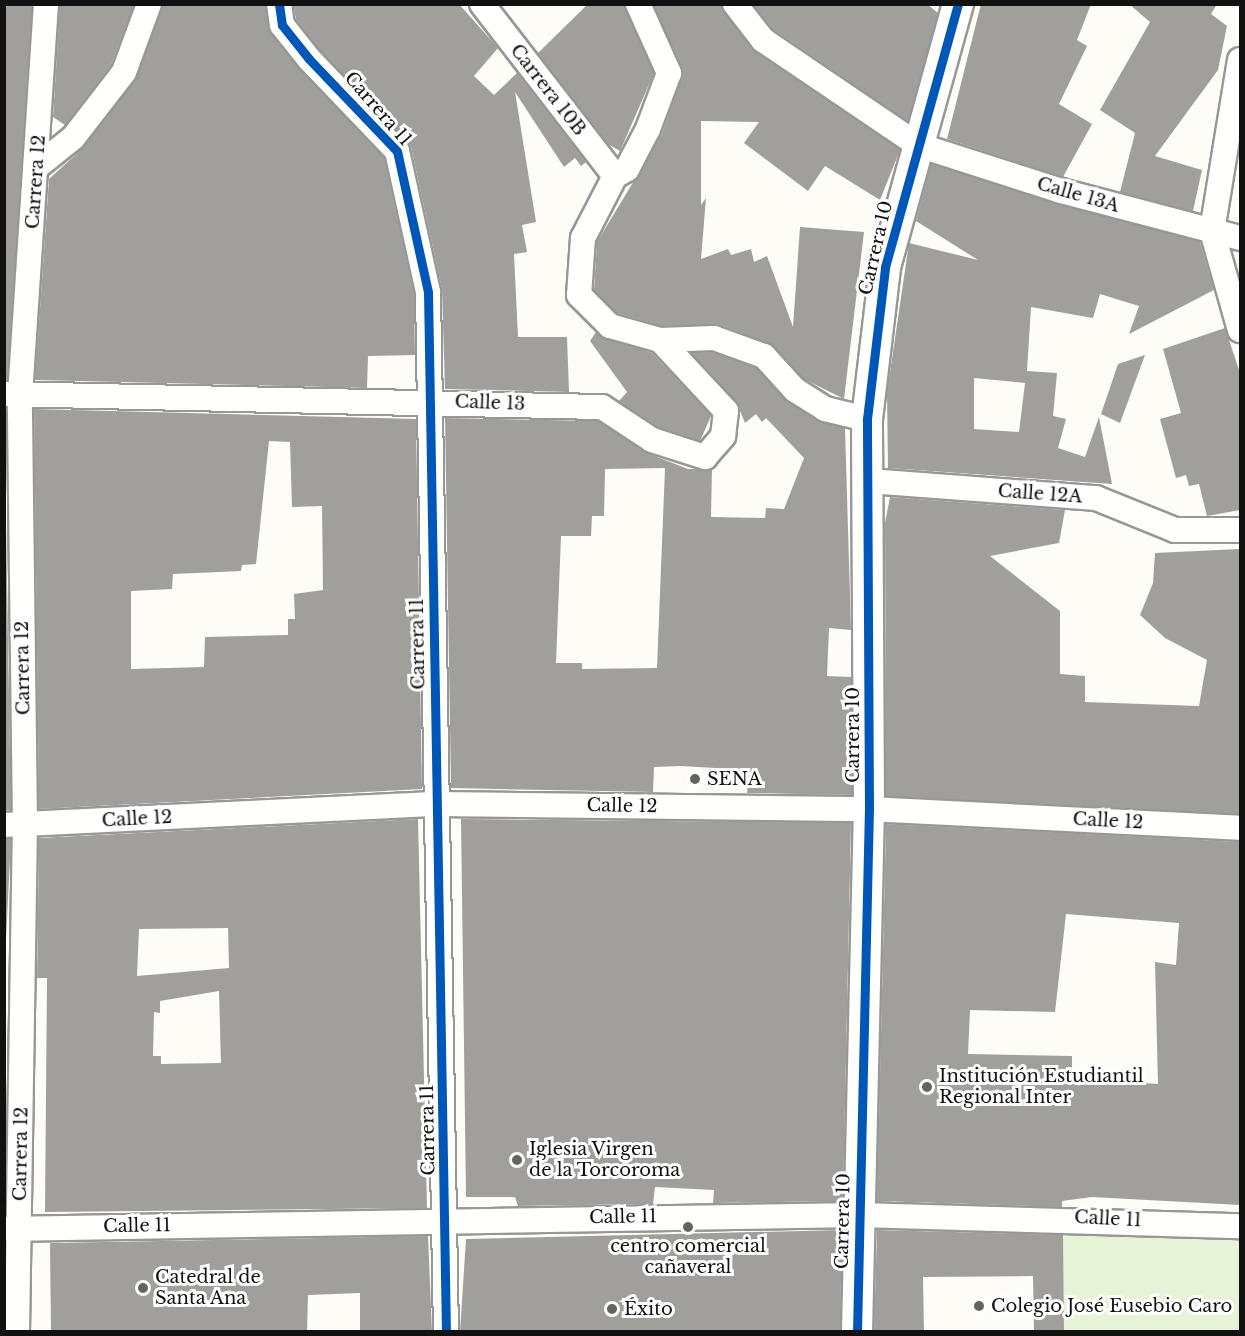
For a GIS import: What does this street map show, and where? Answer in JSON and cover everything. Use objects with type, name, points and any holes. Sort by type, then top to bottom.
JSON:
[{"type":"street","name":"Carrera 12","points":[[17,1332],[12,1229],[15,825],[12,394],[39,165],[46,4]]},
{"type":"street","points":[[39,165],[73,138],[124,72],[149,4]]},
{"type":"street","name":"Carrera 11","points":[[279,4],[282,25],[397,151],[406,172],[428,292],[446,1332]]},
{"type":"street","name":"Carrera 10B","points":[[482,4],[615,176]]},
{"type":"street","points":[[638,4],[669,73],[648,129],[627,169],[615,176],[583,238],[579,295],[610,326],[660,340],[714,338],[764,356],[795,390],[825,409],[867,419]]},
{"type":"street","points":[[735,4],[763,40],[918,145]]},
{"type":"street","name":"Carrera 10","points":[[857,1332],[869,809],[867,419],[885,267],[958,4]]},
{"type":"street","points":[[1240,60],[1212,231],[1240,330]]},
{"type":"street","name":"Calle 13A","points":[[918,145],[1061,191],[1240,238]]},
{"type":"street","name":"Calle 13","points":[[12,394],[430,401],[602,407],[652,440],[705,457],[729,421],[726,411],[660,340]]},
{"type":"street","name":"Calle 12A","points":[[869,481],[1096,498],[1175,530],[1240,530]]},
{"type":"street","name":"Calle 12","points":[[15,825],[437,804],[869,809],[1240,828]]},
{"type":"street","name":"Calle 11","points":[[12,1229],[445,1218],[860,1215],[1240,1226]]},
{"type":"green space","points":[[1062,1225],[1240,1231],[1240,1331],[1064,1331]]},
{"type":"building","points":[[4,4],[32,4],[7,380],[4,380]]},
{"type":"building","points":[[60,4],[134,4],[111,65],[65,125],[53,117]]},
{"type":"building","points":[[163,4],[265,4],[271,34],[384,158],[414,294],[415,355],[368,356],[367,388],[35,380],[49,179],[84,147],[135,80]]},
{"type":"building","points":[[293,4],[459,4],[498,48],[474,76],[494,95],[517,73],[586,162],[581,166],[575,158],[564,167],[515,92],[536,222],[522,225],[527,252],[514,254],[518,337],[567,337],[569,392],[445,389],[442,289],[411,147],[320,50],[296,19]]},
{"type":"building","points":[[588,4],[624,4],[654,73],[620,151],[608,144],[538,53]]},
{"type":"building","points":[[654,4],[721,4],[755,52],[900,150],[880,200],[825,166],[808,191],[744,143],[759,122],[701,121],[701,205],[706,198],[701,259],[728,249],[731,255],[751,249],[754,262],[767,256],[793,327],[800,227],[864,232],[844,399],[804,379],[769,343],[718,324],[662,326],[617,313],[594,290],[597,242],[661,136],[682,78]]},
{"type":"building","points":[[753,4],[927,4],[938,13],[908,121],[773,29]]},
{"type":"building","points":[[981,4],[1091,4],[1077,40],[1087,46],[1059,104],[1092,124],[1063,177],[947,139]]},
{"type":"building","points":[[1129,4],[1217,4],[1211,14],[1227,26],[1218,70],[1155,156],[1202,170],[1193,211],[1120,192],[1135,133],[1100,110],[1150,22]]},
{"type":"building","points":[[931,164],[1200,242],[1214,290],[1129,334],[1139,306],[1100,294],[1093,318],[1031,307],[1027,371],[1057,373],[1053,416],[1066,419],[1058,448],[1085,457],[1099,417],[1112,484],[888,468],[887,393],[909,243],[978,260],[916,221]],"holes":[[[974,378],[1025,383],[1019,432],[974,429]]]},
{"type":"building","points":[[1225,328],[1240,373],[1240,510],[1207,516],[1199,484],[1189,486],[1186,475],[1176,478],[1160,419],[1181,413],[1163,349]]},
{"type":"building","points":[[596,332],[652,353],[711,416],[700,441],[658,427],[619,401],[627,392],[590,341]]},
{"type":"building","points":[[712,352],[756,368],[787,402],[818,421],[845,428],[851,630],[829,628],[827,676],[851,677],[852,795],[747,793],[749,770],[681,766],[654,767],[653,792],[451,788],[445,418],[598,421],[647,453],[688,469],[712,469],[711,517],[765,518],[766,508],[784,509],[804,458],[766,418],[762,422],[756,414],[745,423],[736,401],[692,353]],"holes":[[[665,468],[657,668],[582,669],[582,663],[556,663],[561,536],[591,536],[592,516],[604,516],[605,469]]]},
{"type":"building","points":[[1145,355],[1120,423],[1101,414],[1118,364]]},
{"type":"building","points":[[4,408],[11,810],[4,811]]},
{"type":"building","points":[[34,409],[416,419],[422,789],[39,809]],"holes":[[[269,441],[290,442],[292,507],[322,506],[323,590],[294,594],[295,619],[288,619],[288,635],[205,637],[204,667],[131,669],[131,591],[172,589],[173,574],[241,571],[242,565],[256,564]]]},
{"type":"building","points":[[890,497],[1065,510],[1059,543],[990,556],[1060,611],[1060,674],[1085,676],[1085,702],[1199,706],[1207,660],[1165,638],[1140,615],[1153,583],[1155,553],[1240,549],[1240,814],[886,796],[885,523]]},
{"type":"building","points":[[418,819],[427,1208],[45,1212],[47,978],[37,978],[39,838]],"holes":[[[228,928],[229,968],[137,976],[139,929]],[[219,991],[221,1063],[161,1064],[161,1056],[153,1056],[154,1012],[160,1013],[160,1001]]]},
{"type":"building","points":[[461,819],[851,823],[843,1201],[713,1203],[714,1190],[655,1187],[653,1204],[518,1206],[515,1197],[466,1197]]},
{"type":"building","points":[[886,824],[1240,842],[1240,1205],[1092,1197],[1062,1201],[1062,1207],[877,1201]],"holes":[[[1066,914],[1179,923],[1176,965],[1155,962],[1158,1084],[1072,1078],[1072,1056],[968,1054],[970,1010],[1055,1012]]]},
{"type":"building","points":[[4,839],[11,839],[4,979]]},
{"type":"building","points":[[842,1230],[840,1332],[460,1332],[466,1239]]},
{"type":"building","name":"Colegio José Eusebio Caro","points":[[877,1230],[1063,1235],[1064,1332],[1034,1332],[1033,1276],[923,1277],[924,1332],[874,1332]]},
{"type":"building","points":[[428,1236],[432,1332],[360,1332],[360,1293],[308,1295],[307,1332],[51,1332],[50,1243]]},
{"type":"cycle path","points":[[279,4],[282,25],[309,59],[397,151],[428,292],[446,1332]]},
{"type":"cycle path","points":[[857,1332],[869,809],[867,419],[885,267],[958,4]]},
{"type":"place","name":"SENA","points":[[695,779]]},
{"type":"place","name":"Institución Estudiantil Regional Inter","points":[[927,1087]]},
{"type":"place","name":"Iglesia Virgen de la Torcoroma","points":[[517,1160]]},
{"type":"place","name":"centro comercial cañaveral","points":[[688,1227]]},
{"type":"place","name":"Catedral de Santa Ana","points":[[143,1288]]},
{"type":"place","name":"Colegio José Eusebio Caro","points":[[979,1306]]},
{"type":"place","name":"Éxito","points":[[612,1309]]}]
